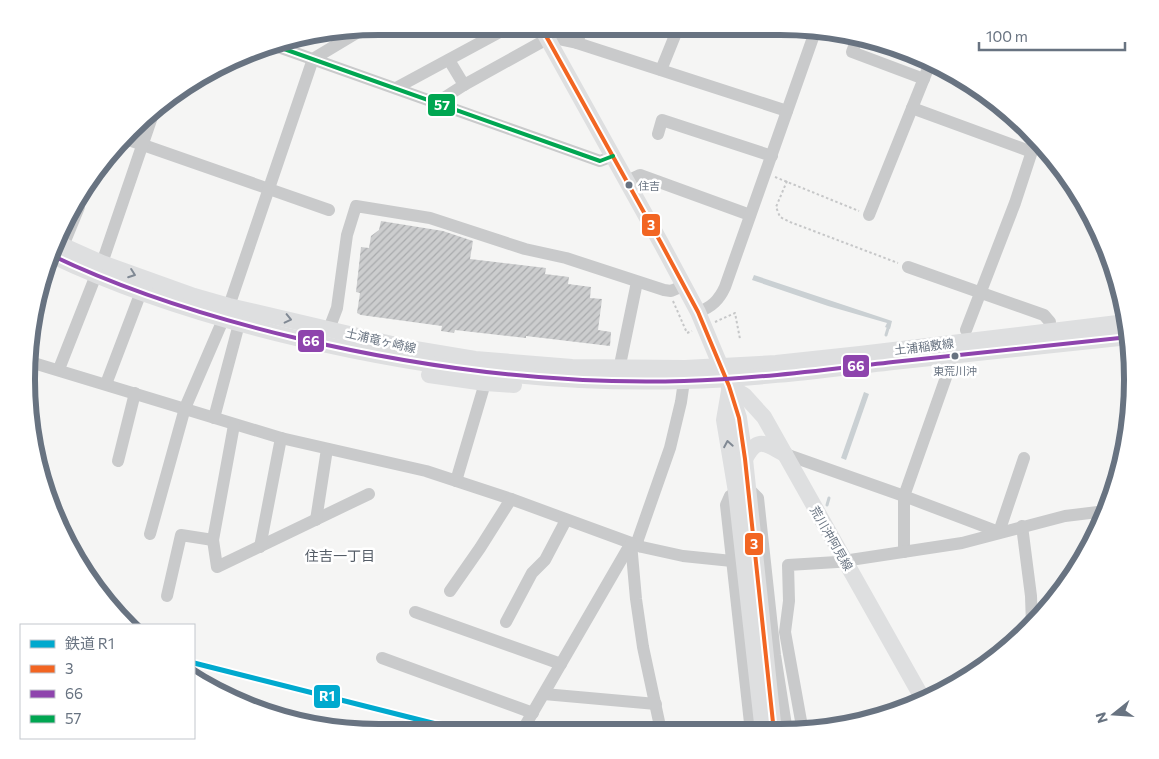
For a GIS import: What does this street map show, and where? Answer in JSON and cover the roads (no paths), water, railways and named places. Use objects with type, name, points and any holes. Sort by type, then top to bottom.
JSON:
[{"type":"main road","points":[[545,35],[685,285],[698,312],[739,418],[745,459],[742,490]]},
{"type":"main road","name":"土浦竜ヶ崎線","points":[[60,250],[141,292],[226,313],[362,336],[475,364]]},
{"type":"main road","name":"土浦竜ヶ崎線","points":[[99,269],[194,296],[226,313],[239,324],[361,353],[475,364],[593,381],[677,382],[722,372]]},
{"type":"main road","points":[[361,353],[418,373],[485,383],[631,389],[682,388],[764,354],[1050,322],[1119,321]]},
{"type":"main road","name":"土浦稲敷線","points":[[722,372],[777,375],[1025,341],[1119,322]]},
{"type":"main road","points":[[362,336],[621,360],[677,360],[722,372],[950,366],[1027,357],[1098,340]]},
{"type":"main road","name":"土浦稲敷線","points":[[1025,341],[1121,338]]},
{"type":"main road","points":[[722,372],[724,420],[742,490],[762,676],[763,724]]},
{"type":"main road","name":"荒川沖阿見線","points":[[722,372],[760,411],[920,694]]},
{"type":"main road","points":[[745,459],[752,446],[758,444],[766,444],[785,454]]},
{"type":"main road","points":[[762,676],[772,724]]},
{"type":"street","points":[[396,88],[494,35]]},
{"type":"street","points":[[436,103],[541,35]]},
{"type":"street","points":[[550,35],[577,42],[787,112]]},
{"type":"street","points":[[577,42],[580,35]]},
{"type":"street","points":[[661,70],[675,35]]},
{"type":"street","points":[[150,534],[185,408],[226,313],[313,59],[350,37]]},
{"type":"street","points":[[698,312],[713,305],[720,297],[813,37]]},
{"type":"street","points":[[855,44],[852,52],[924,79]]},
{"type":"street","points":[[284,49],[600,160],[613,156]]},
{"type":"street","points":[[449,60],[464,85]]},
{"type":"street","points":[[869,215],[928,69]]},
{"type":"street","points":[[912,108],[1032,152]]},
{"type":"street","points":[[658,134],[662,120],[772,156]]},
{"type":"street","points":[[59,369],[99,269],[150,122]]},
{"type":"street","points":[[131,141],[329,210]]},
{"type":"street","points":[[966,330],[1015,203],[1034,147]]},
{"type":"street","points":[[627,181],[640,175],[750,215]]},
{"type":"street","points":[[329,329],[337,308],[347,234],[356,206],[430,218],[525,250],[566,258],[637,282],[671,290],[685,285]]},
{"type":"street","points":[[908,267],[1044,314],[1050,322]]},
{"type":"street","points":[[621,360],[637,282]]},
{"type":"street","points":[[106,384],[141,292]]},
{"type":"street","points":[[214,418],[239,324]]},
{"type":"street","points":[[36,363],[185,408],[234,425],[456,481],[633,544],[682,556],[732,561]]},
{"type":"street","points":[[904,552],[904,496],[950,366]]},
{"type":"street","points":[[456,481],[485,383]]},
{"type":"street","points":[[526,724],[633,544],[670,448],[681,402],[682,388]]},
{"type":"street","points":[[118,461],[135,393]]},
{"type":"street","points":[[234,425],[214,540],[217,567],[369,494]]},
{"type":"street","points":[[260,547],[281,438]]},
{"type":"street","points":[[316,520],[327,449]]},
{"type":"street","points":[[785,454],[999,532]]},
{"type":"street","points":[[999,532],[1024,458]]},
{"type":"street","points":[[751,724],[726,505],[730,496],[742,490],[758,498],[765,565],[780,638],[788,653],[801,723]]},
{"type":"street","points":[[450,591],[511,499]]},
{"type":"street","points":[[765,565],[845,560],[962,543],[1065,516],[1098,512]]},
{"type":"street","points":[[506,622],[532,573],[545,560],[566,520]]},
{"type":"street","points":[[1022,526],[1032,614]]},
{"type":"street","points":[[167,596],[181,535],[214,540]]},
{"type":"street","points":[[633,544],[636,599],[643,647],[660,724]]},
{"type":"street","points":[[786,724],[775,655],[789,601],[788,565]]},
{"type":"street","points":[[415,612],[561,664]]},
{"type":"street","points":[[775,655],[788,653]]},
{"type":"street","points":[[382,658],[533,713]]},
{"type":"street","points":[[544,694],[656,704]]},
{"type":"waterway","points":[[886,335],[889,325]]},
{"type":"waterway","points":[[827,505],[829,498]]},
{"type":"rail line","name":"R1","points":[[195,663],[436,724]]},
{"type":"place","name":"住吉","points":[[629,185]]},
{"type":"place","name":"東荒川沖","points":[[955,356]]},
{"type":"district","name":"住吉一丁目","points":[[340,555]]}]
